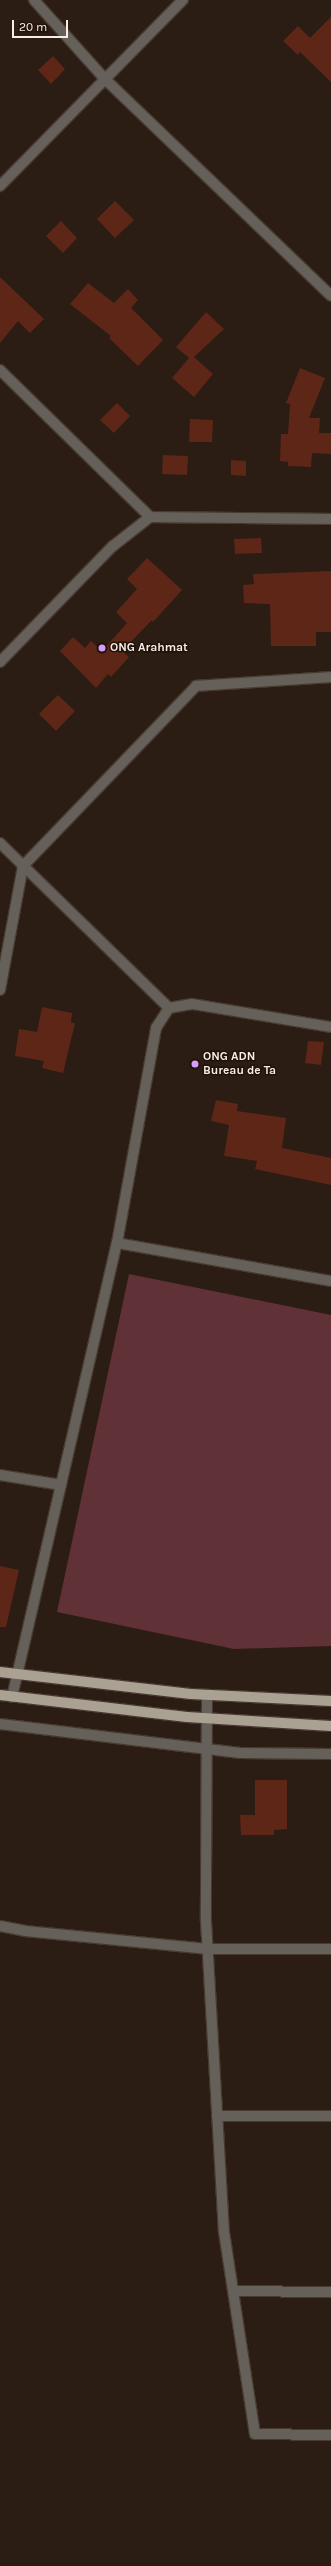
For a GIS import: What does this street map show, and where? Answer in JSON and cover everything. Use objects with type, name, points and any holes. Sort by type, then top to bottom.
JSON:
[{"type":"main road","points":[[0,1672],[207,1695],[331,1701]]},
{"type":"main road","points":[[0,1695],[205,1719],[331,1726]]},
{"type":"street","points":[[34,0],[105,79],[331,296]]},
{"type":"street","points":[[0,186],[183,0]]},
{"type":"street","points":[[0,370],[150,517]]},
{"type":"street","points":[[0,662],[113,546],[150,517],[331,519]]},
{"type":"street","points":[[0,990],[23,866],[196,686],[331,677]]},
{"type":"street","points":[[0,843],[169,1008]]},
{"type":"street","points":[[12,1697],[117,1243],[156,1028],[169,1008],[192,1004],[331,1027]]},
{"type":"street","points":[[117,1243],[331,1281]]},
{"type":"street","points":[[0,1475],[61,1485]]},
{"type":"street","points":[[207,1695],[205,1749],[208,1949],[224,2232],[255,2434],[331,2435]]},
{"type":"street","points":[[0,1724],[205,1749],[240,1752],[331,1754]]},
{"type":"street","points":[[0,1926],[25,1931],[208,1949],[331,1949]]},
{"type":"street","points":[[217,2116],[331,2116]]},
{"type":"street","points":[[233,2291],[331,2292]]},
{"type":"shaded area","points":[[129,1274],[331,1315],[331,1646],[234,1649],[57,1612]]},
{"type":"building","points":[[331,17],[331,82],[300,52],[298,55],[283,41],[298,26],[310,38]]},
{"type":"building","points":[[53,56],[65,69],[51,84],[38,70]]},
{"type":"building","points":[[115,201],[134,220],[115,238],[97,219]]},
{"type":"building","points":[[61,221],[77,238],[63,253],[46,236]]},
{"type":"building","points":[[0,277],[44,319],[30,333],[18,321],[0,343]]},
{"type":"building","points":[[88,283],[114,303],[128,289],[138,300],[131,308],[163,340],[138,366],[109,338],[111,336],[70,304]]},
{"type":"building","points":[[206,312],[224,329],[194,357],[213,374],[194,397],[172,378],[189,358],[176,347]]},
{"type":"building","points":[[300,368],[325,378],[309,418],[320,418],[319,433],[331,433],[331,454],[312,453],[311,467],[288,466],[288,462],[280,461],[281,434],[288,434],[290,404],[286,403]]},
{"type":"building","points":[[117,403],[130,416],[114,433],[100,420]]},
{"type":"building","points":[[190,419],[213,420],[212,442],[189,442]]},
{"type":"building","points":[[163,455],[188,456],[187,475],[162,474]]},
{"type":"building","points":[[231,460],[246,461],[246,476],[231,475]]},
{"type":"building","points":[[261,538],[262,553],[235,554],[234,539]]},
{"type":"building","points":[[147,558],[182,590],[153,622],[152,620],[122,651],[129,657],[111,677],[108,674],[96,688],[60,651],[73,637],[85,648],[91,641],[102,651],[127,623],[116,612],[137,589],[127,579]]},
{"type":"building","points":[[331,571],[331,632],[316,632],[316,646],[271,646],[270,604],[244,603],[243,585],[254,584],[253,574]]},
{"type":"building","points":[[58,695],[75,711],[56,731],[39,714]]},
{"type":"building","points":[[42,1007],[72,1013],[71,1023],[75,1023],[63,1073],[42,1068],[44,1061],[15,1056],[19,1029],[37,1032]]},
{"type":"building","points":[[308,1041],[324,1042],[321,1065],[305,1063]]},
{"type":"building","points":[[216,1100],[238,1104],[237,1111],[286,1118],[282,1148],[331,1158],[331,1185],[255,1169],[257,1161],[224,1156],[229,1125],[211,1121]]},
{"type":"building","points":[[0,1566],[19,1570],[6,1627],[0,1627]]},
{"type":"building","points":[[255,1780],[287,1780],[287,1829],[274,1830],[274,1835],[241,1835],[240,1815],[255,1815]]},
{"type":"place","name":"ONG Arahmat","points":[[102,648]]},
{"type":"place","name":"ONG ADN Bureau de Ta","points":[[195,1064]]}]
